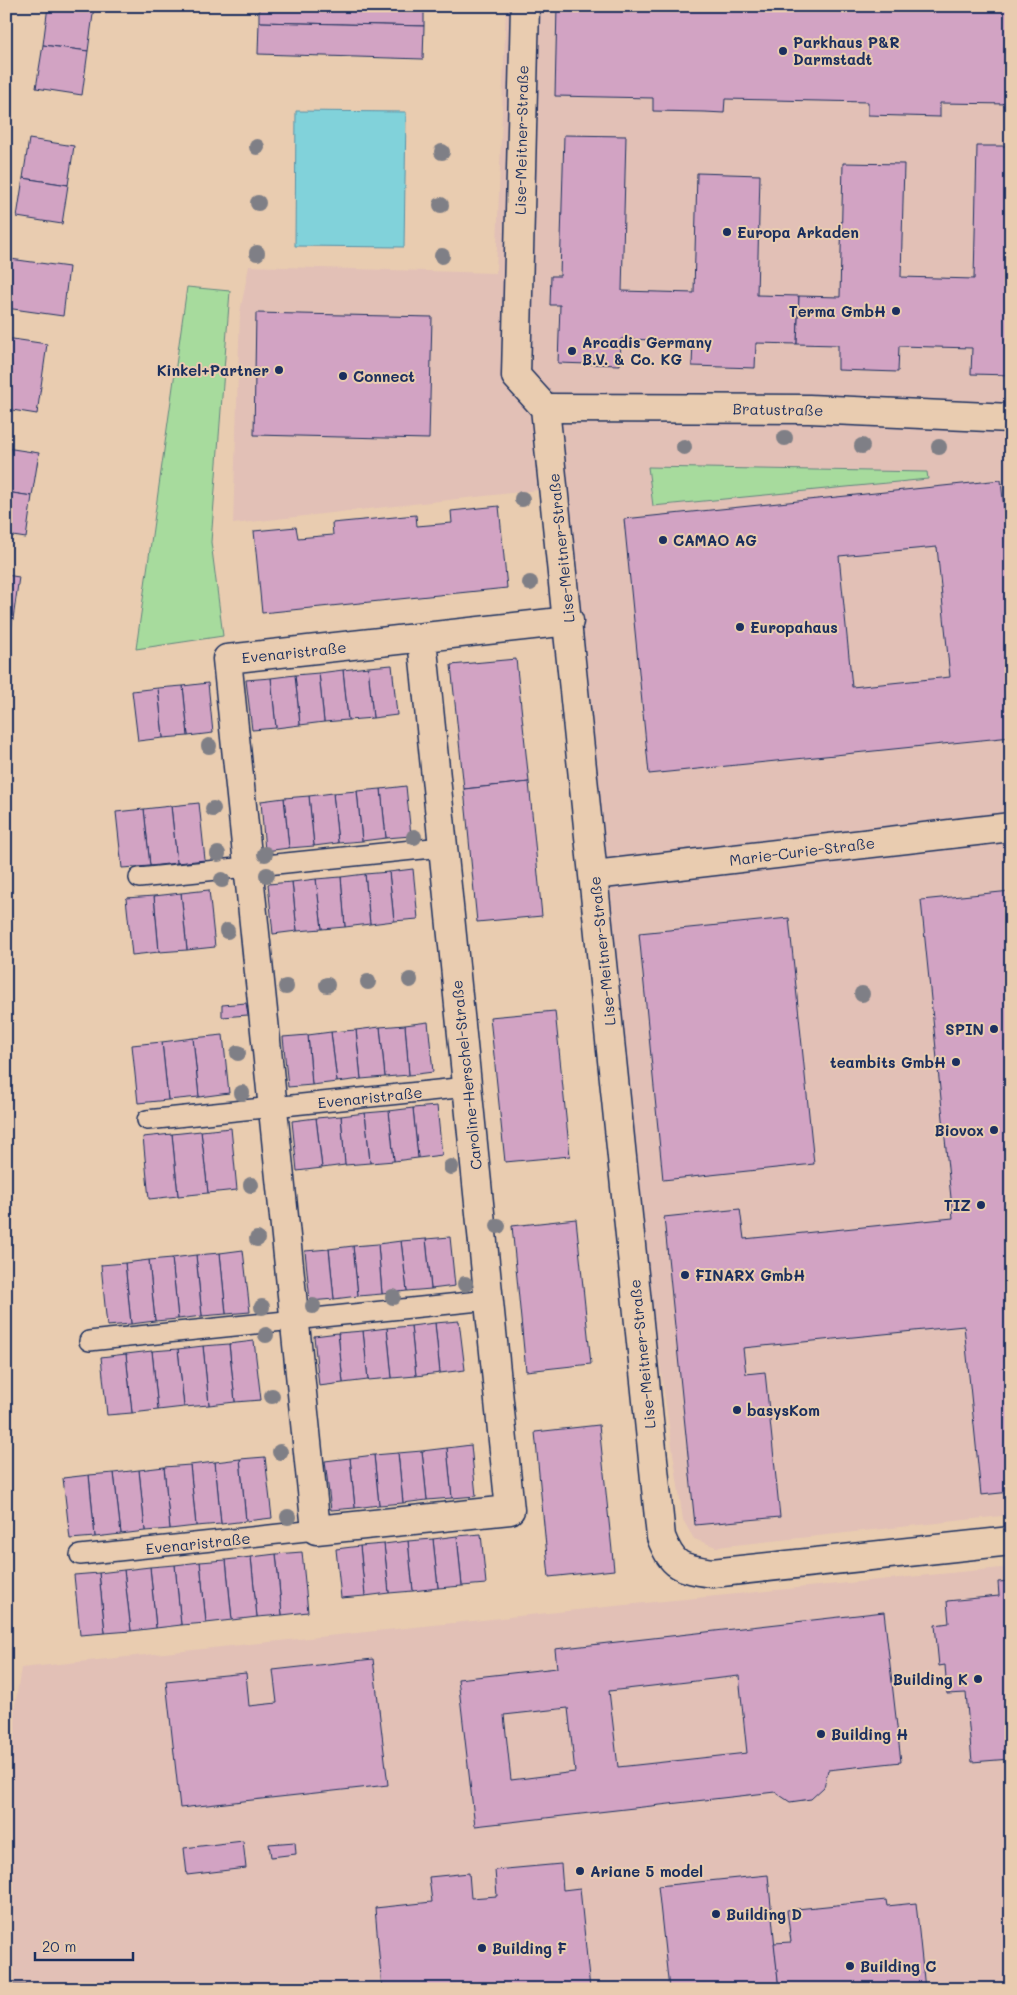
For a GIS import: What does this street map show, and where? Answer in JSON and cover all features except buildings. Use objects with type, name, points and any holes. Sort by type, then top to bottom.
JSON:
[{"type":"street","name":"Lise-Meitner-Straße","points":[[525,6],[516,376],[545,408],[661,1537],[669,1558],[687,1569],[712,1573],[1011,1541]]},
{"type":"street","name":"Bratustraße","points":[[545,408],[809,409],[1011,418]]},
{"type":"street","name":"Evenaristraße","points":[[510,1510],[316,1530],[227,659],[422,639],[568,621]]},
{"type":"street","name":"Caroline-Herschel-Straße","points":[[422,639],[510,1510]]},
{"type":"street","name":"Marie-Curie-Straße","points":[[594,874],[1011,827]]},
{"type":"lane","points":[[139,878],[442,847]]},
{"type":"lane","name":"Evenaristraße","points":[[146,1120],[467,1087]]},
{"type":"lane","points":[[89,1341],[489,1300]]},
{"type":"lane","name":"Evenaristraße","points":[[80,1555],[316,1530]]},
{"type":"shaded area","points":[[506,6],[1011,6],[1011,1515],[716,1547],[694,1539],[683,1520],[552,638],[539,490],[233,524],[240,312],[249,266],[496,273]]},
{"type":"shaded area","points":[[1011,1567],[1011,1989],[6,1989],[6,1761],[21,1668]]},
{"type":"green space","points":[[187,287],[230,291],[211,542],[223,636],[136,649]]},
{"type":"green space","points":[[648,467],[927,472],[928,479],[653,506]]},
{"type":"water","points":[[296,111],[406,112],[404,247],[295,246]]},
{"type":"place","name":"Parkhaus P&R Darmstadt","points":[[783,51]]},
{"type":"place","name":"Europa Arkaden","points":[[727,232]]},
{"type":"place","name":"Terma GmbH","points":[[896,311]]},
{"type":"place","name":"Arcadis Germany B.V. & Co. KG","points":[[572,351]]},
{"type":"place","name":"Kinkel+Partner","points":[[279,370]]},
{"type":"place","name":"Connect","points":[[343,376]]},
{"type":"place","name":"CAMAO AG","points":[[663,540]]},
{"type":"place","name":"Europahaus","points":[[740,627]]},
{"type":"place","name":"SPIN","points":[[994,1029]]},
{"type":"place","name":"teambits GmbH","points":[[956,1062]]},
{"type":"place","name":"Biovox","points":[[994,1130]]},
{"type":"place","name":"TIZ","points":[[981,1205]]},
{"type":"place","name":"FINARX GmbH","points":[[685,1275]]},
{"type":"place","name":"basysKom","points":[[737,1410]]},
{"type":"place","name":"Building K","points":[[978,1679]]},
{"type":"place","name":"Building H","points":[[821,1734]]},
{"type":"place","name":"Ariane 5 model","points":[[580,1871]]},
{"type":"place","name":"Building D","points":[[716,1914]]},
{"type":"place","name":"Building F","points":[[482,1948]]},
{"type":"place","name":"Building C","points":[[850,1966]]}]
